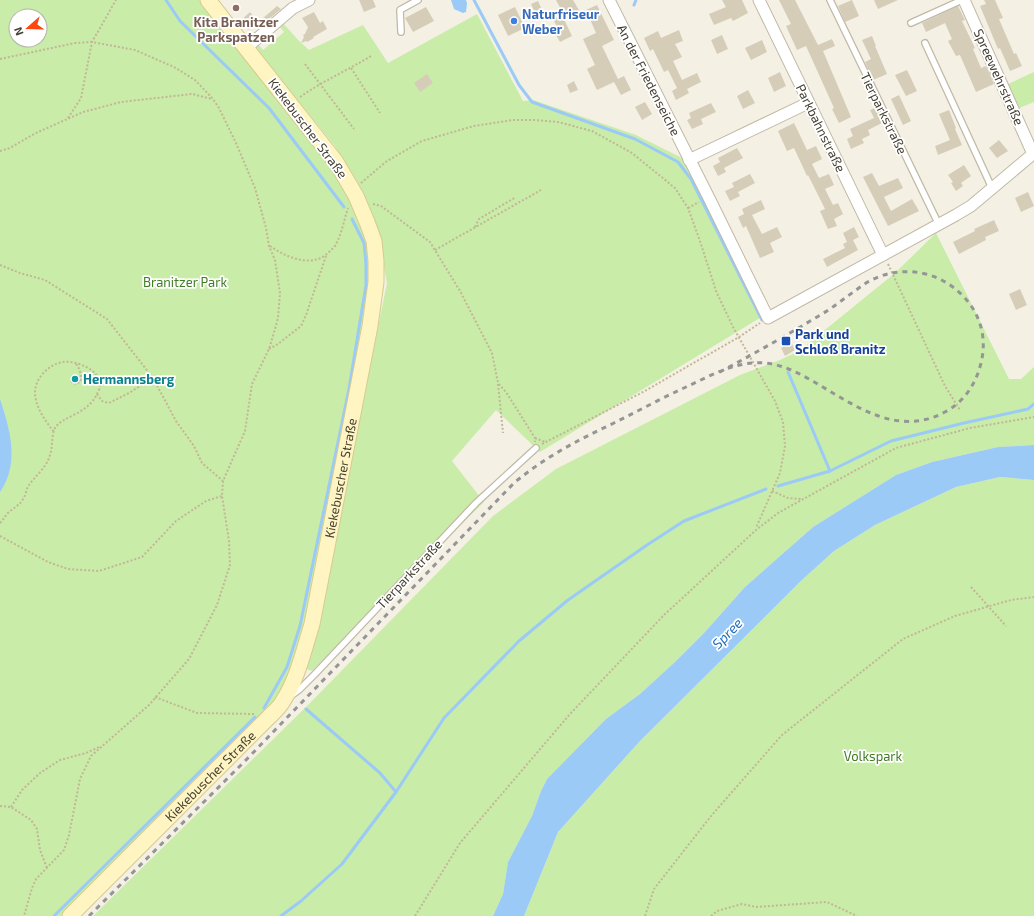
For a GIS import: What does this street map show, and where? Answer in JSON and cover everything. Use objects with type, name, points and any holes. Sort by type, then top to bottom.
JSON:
[{"type":"street","name":"Kiekebuscher Straße","points":[[70,916],[269,718],[283,701],[298,670],[312,624],[370,326],[376,282],[374,241],[367,222],[345,176],[329,152],[208,0]]},
{"type":"street","points":[[246,48],[293,8],[309,0]]},
{"type":"street","name":"An der Friedenseiche","points":[[609,0],[768,318]]},
{"type":"street","name":"Parkbahnstraße","points":[[759,0],[883,255]]},
{"type":"street","name":"Spreewehrstraße","points":[[963,0],[1033,157]]},
{"type":"street","points":[[689,160],[808,103]]},
{"type":"street","points":[[768,318],[939,225],[970,206],[1033,157]]},
{"type":"lane","points":[[401,32],[400,10],[418,0]]},
{"type":"lane","name":"Tierparkstraße","points":[[830,0],[939,225]]},
{"type":"lane","points":[[911,23],[963,0]]},
{"type":"lane","points":[[925,43],[992,188]]},
{"type":"lane","name":"Tierparkstraße","points":[[283,701],[300,690],[476,503],[536,448]]},
{"type":"path","points":[[67,119],[81,98],[92,42],[116,0]]},
{"type":"path","points":[[0,59],[75,43],[92,42],[135,50],[158,59],[195,80],[213,99],[219,108],[233,136],[255,188],[266,228],[269,246],[274,260],[280,293],[278,318],[269,349],[252,384],[245,431],[223,481],[222,496],[230,565],[211,618],[189,659],[138,715],[91,756],[80,779],[69,835],[64,850],[36,879],[24,916]]},
{"type":"path","points":[[305,93],[371,56]]},
{"type":"path","points":[[305,64],[354,129]]},
{"type":"path","points":[[351,68],[380,113]]},
{"type":"path","points":[[0,151],[10,148],[36,133],[83,112],[122,102],[192,94],[213,99]]},
{"type":"path","points":[[358,188],[361,183],[387,161],[422,142],[474,126],[513,120],[558,122],[592,131],[632,153],[675,188],[688,208],[716,292],[775,401],[783,422],[785,446],[780,473],[756,530]]},
{"type":"path","points":[[435,250],[541,190]]},
{"type":"path","points":[[474,228],[479,219],[516,197]]},
{"type":"path","points":[[370,203],[381,206],[430,242],[460,291],[492,353],[498,383],[503,432]]},
{"type":"path","points":[[688,208],[698,203]]},
{"type":"path","points":[[269,246],[279,252],[299,260],[319,259],[327,255],[336,245],[349,207]]},
{"type":"path","points":[[269,349],[301,326],[327,255]]},
{"type":"path","points":[[883,255],[893,272],[945,386],[960,410]]},
{"type":"path","points":[[0,265],[20,273],[45,280],[107,319],[153,378],[176,421],[194,446],[202,463],[223,481]]},
{"type":"path","points":[[498,383],[506,392],[534,438],[536,448],[643,392],[739,337],[768,318]]},
{"type":"path","points":[[0,523],[9,512],[18,506],[29,486],[46,464],[50,456],[56,428],[60,423],[86,408],[97,394],[100,386],[98,377],[88,368],[62,362],[52,366],[45,372],[36,384],[35,394],[39,407],[54,432]]},
{"type":"path","points":[[75,364],[80,371],[81,380],[77,383]]},
{"type":"path","points":[[97,394],[102,401],[109,403],[153,378]]},
{"type":"path","points":[[415,916],[460,843],[570,714],[664,615],[756,530],[778,513],[896,448],[970,428],[1034,417]]},
{"type":"path","points":[[534,438],[545,442]]},
{"type":"path","points":[[772,491],[788,498],[802,499]]},
{"type":"path","points":[[0,536],[48,562],[68,569],[99,571],[142,557],[176,521],[206,501],[222,496]]},
{"type":"path","points":[[971,587],[1006,626]]},
{"type":"path","points":[[645,916],[654,889],[711,816],[782,735],[903,639],[955,616],[1011,600],[1034,597]]},
{"type":"path","points":[[155,697],[198,713],[228,715],[259,714],[269,718]]},
{"type":"path","points":[[11,807],[22,790],[40,773],[60,760],[86,753],[101,746]]},
{"type":"path","points":[[0,806],[11,807],[31,820],[37,829],[40,850],[47,868]]},
{"type":"path","points":[[711,916],[717,911],[742,904],[756,907],[827,902],[857,916]]},
{"type":"green space","name":"Branitzer Park","points":[[0,0],[203,0],[321,150],[357,209],[368,243],[372,283],[305,627],[293,669],[279,696],[267,713],[63,916],[0,916]]},
{"type":"green space","points":[[477,14],[523,101],[533,100],[636,135],[684,159],[763,316],[540,452],[496,410],[452,461],[484,502],[312,671],[304,668],[315,636],[387,283],[379,241],[366,200],[356,179],[334,145],[254,47],[258,44],[263,50],[284,32],[279,26],[283,23],[309,50],[363,25],[388,63]]},
{"type":"green space","points":[[1034,72],[1034,102],[1017,109],[1006,85]]},
{"type":"green space","points":[[936,233],[1009,379],[1021,379],[1034,367],[1034,445],[998,447],[932,462],[896,475],[813,527],[745,587],[704,633],[675,662],[640,694],[606,719],[547,779],[532,816],[508,862],[503,894],[493,916],[93,916],[309,704],[493,516],[556,469],[740,375],[799,351],[895,273]]},
{"type":"green space","name":"Volkspark","points":[[1000,477],[1034,480],[1034,916],[524,916],[558,832],[640,741],[803,579],[834,551],[875,525],[956,487]]},
{"type":"water","points":[[451,0],[466,0],[466,12],[463,13],[454,9]]},
{"type":"water","points":[[0,399],[10,434],[11,458],[10,470],[0,492]]},
{"type":"water","name":"Spree","points":[[1034,445],[1034,480],[1000,477],[956,487],[875,525],[834,551],[803,579],[640,741],[558,832],[524,916],[493,916],[503,894],[508,862],[532,816],[547,779],[606,719],[640,694],[675,662],[704,633],[745,587],[813,527],[896,475],[932,462],[998,447]]},
{"type":"building","points":[[359,0],[373,0],[376,7],[364,12]]},
{"type":"building","points":[[556,0],[573,0],[580,12],[566,19]]},
{"type":"building","points":[[722,0],[742,0],[748,13],[733,21],[731,18],[714,25],[709,14],[726,7]]},
{"type":"building","points":[[779,0],[795,0],[818,45],[832,39],[835,46],[823,51],[851,117],[839,123],[832,109],[834,108],[806,46],[797,50],[786,26],[791,24]]},
{"type":"building","points":[[852,0],[859,16],[845,22],[838,6]]},
{"type":"building","points":[[874,0],[898,0],[878,9]]},
{"type":"building","points":[[984,0],[995,0],[1003,18],[999,19],[1014,54],[1016,53],[1022,66],[1010,71],[1000,48],[998,49],[980,6],[986,4]]},
{"type":"building","points":[[538,1],[543,12],[536,15],[531,4]]},
{"type":"building","points":[[597,5],[614,40],[602,46],[618,79],[624,76],[631,90],[621,95],[614,82],[597,90],[587,69],[595,65],[583,39],[596,33],[586,10]]},
{"type":"building","points":[[277,6],[281,9],[264,23],[261,20]]},
{"type":"building","points":[[958,6],[965,20],[962,21],[975,48],[973,49],[981,68],[986,66],[994,84],[976,92],[960,55],[956,56],[948,41],[952,39],[945,23],[926,32],[922,23]]},
{"type":"building","points":[[426,7],[434,21],[413,32],[405,18]]},
{"type":"building","points":[[515,7],[525,28],[508,36],[498,15]]},
{"type":"building","points":[[250,12],[258,22],[248,30],[246,27],[243,29],[238,23]]},
{"type":"building","points":[[314,12],[320,23],[323,21],[327,29],[307,42],[301,43],[304,37],[303,35],[308,27],[302,18]]},
{"type":"building","points":[[562,15],[572,36],[560,42],[556,35],[560,33],[553,19]]},
{"type":"building","points":[[679,30],[683,41],[675,44],[682,57],[673,61],[682,80],[697,73],[701,82],[687,89],[689,93],[676,100],[672,91],[677,88],[668,70],[664,72],[653,49],[650,51],[644,38],[658,31],[661,38]]},
{"type":"building","points":[[722,35],[728,49],[717,54],[711,40]]},
{"type":"building","points":[[872,36],[887,74],[873,80],[865,62],[871,59],[862,40]]},
{"type":"building","points":[[762,40],[767,52],[751,60],[745,48]]},
{"type":"building","points":[[907,70],[917,91],[906,96],[895,75]]},
{"type":"building","points":[[780,72],[786,86],[774,92],[768,78]]},
{"type":"building","points":[[427,74],[433,83],[420,92],[414,83]]},
{"type":"building","points":[[574,81],[578,90],[570,93],[567,85]]},
{"type":"building","points":[[748,90],[755,103],[743,109],[737,96]]},
{"type":"building","points":[[899,95],[911,121],[903,125],[891,99]]},
{"type":"building","points":[[645,102],[652,114],[642,120],[635,107]]},
{"type":"building","points":[[711,103],[716,112],[701,119],[703,124],[692,129],[687,120],[691,118],[689,113]]},
{"type":"building","points":[[877,107],[884,122],[868,130],[870,135],[862,139],[864,143],[851,149],[847,139],[853,136],[850,129],[874,118],[870,110]]},
{"type":"building","points":[[949,110],[962,145],[938,155],[935,146],[950,140],[939,114]]},
{"type":"building","points":[[794,123],[807,150],[816,146],[822,159],[812,164],[819,178],[829,174],[834,185],[825,189],[833,205],[838,203],[843,214],[834,219],[837,226],[828,229],[820,211],[825,209],[808,175],[807,176],[794,148],[787,151],[778,131]]},
{"type":"building","points":[[999,140],[1008,151],[997,158],[989,148]]},
{"type":"building","points":[[737,148],[743,158],[724,168],[726,172],[718,176],[713,166],[720,162],[718,158]]},
{"type":"building","points":[[964,165],[971,176],[961,183],[963,186],[956,191],[951,183],[953,182],[948,175]]},
{"type":"building","points":[[872,173],[879,186],[898,178],[903,188],[884,197],[891,211],[912,199],[919,211],[888,226],[863,177]]},
{"type":"building","points":[[750,174],[755,183],[738,192],[740,196],[730,201],[725,191],[734,187],[732,183]]},
{"type":"building","points":[[1028,192],[1034,206],[1021,212],[1015,198]]},
{"type":"building","points":[[761,200],[765,209],[752,215],[762,234],[777,227],[782,237],[770,243],[774,252],[760,258],[746,226],[743,228],[738,217],[744,214],[742,209]]},
{"type":"building","points":[[994,220],[999,231],[985,237],[986,240],[959,254],[953,242],[975,231],[974,229]]},
{"type":"building","points":[[854,227],[859,237],[853,240],[858,250],[827,267],[823,259],[845,248],[843,244],[847,242],[843,233]]},
{"type":"building","points":[[1020,289],[1027,305],[1016,310],[1009,294]]},
{"type":"building","points":[[791,342],[795,350],[785,356],[781,348]]},
{"type":"waterway","points":[[166,0],[180,21],[269,108],[344,207]]},
{"type":"waterway","points":[[474,0],[519,85],[532,102],[635,139],[678,162],[691,179],[762,320]]},
{"type":"waterway","points":[[634,5],[636,0]]},
{"type":"waterway","points":[[264,708],[287,667],[300,626],[349,389],[366,285],[364,243],[352,219]]},
{"type":"waterway","points":[[788,372],[830,471]]},
{"type":"waterway","points":[[778,486],[830,471],[891,441],[1028,409],[1034,404]]},
{"type":"waterway","points":[[281,916],[301,901],[342,864],[396,792],[444,718],[519,641],[568,600],[684,521],[766,489]]},
{"type":"waterway","points":[[306,709],[380,773],[396,792]]},
{"type":"waterway","points":[[54,916],[255,717]]},
{"type":"railway","points":[[89,916],[246,760],[514,483],[550,457],[588,436],[711,375],[719,372],[728,368],[754,363],[771,364],[794,371],[847,401],[878,416],[894,420],[911,421],[928,419],[952,408],[968,392],[979,371],[983,354],[983,336],[975,312],[964,297],[954,288],[942,280],[930,275],[917,272],[891,273],[866,283],[822,314],[743,360],[729,367],[716,374]]},
{"type":"place","name":"Kita Branitzer Parkspatzen","points":[[236,8]]},
{"type":"place","name":"Naturfriseur Weber","points":[[514,21]]},
{"type":"place","name":"Park und Schloß Branitz","points":[[786,341]]},
{"type":"place","name":"Hermannsberg","points":[[75,379]]}]
